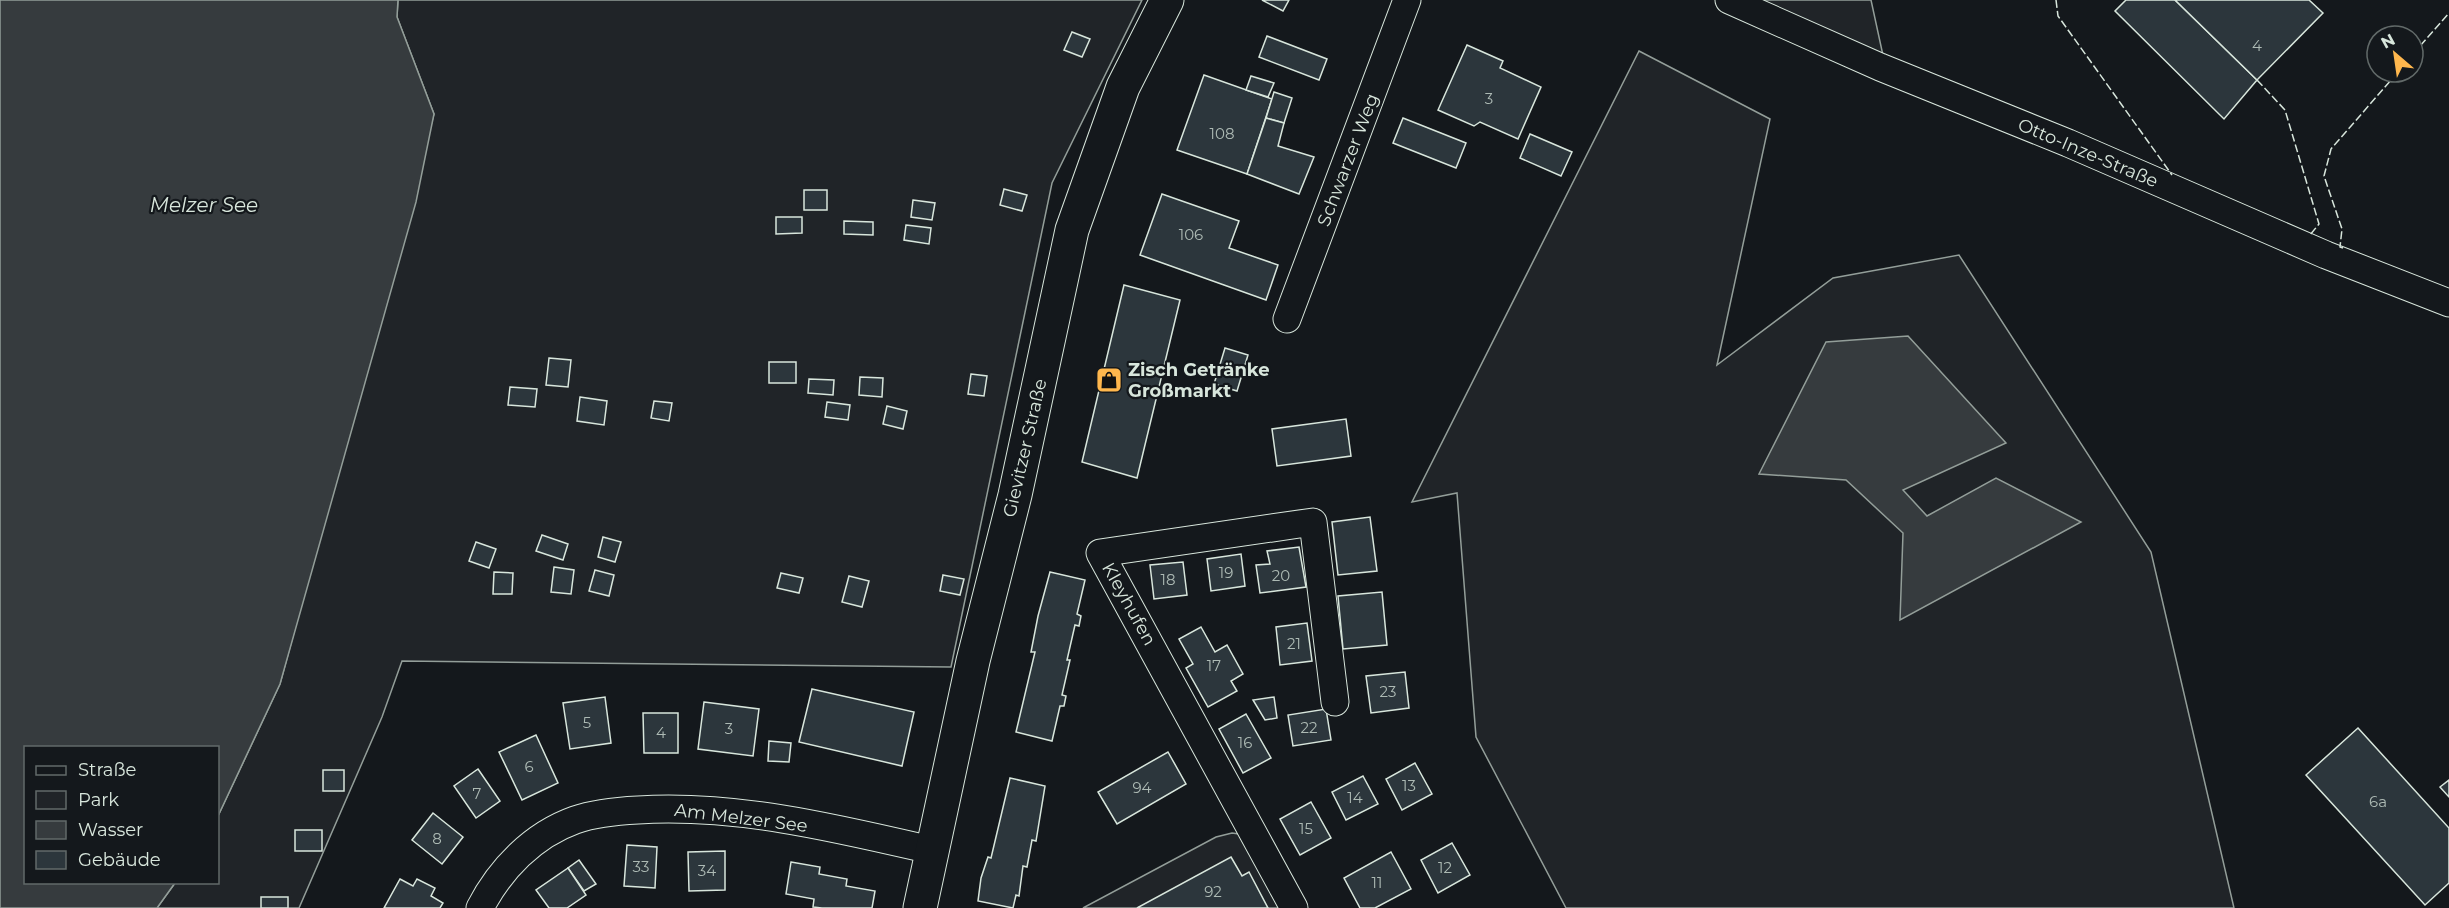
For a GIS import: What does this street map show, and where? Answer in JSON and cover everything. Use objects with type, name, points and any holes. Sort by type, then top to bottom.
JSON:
[{"type":"main road","name":"Gievitzer Straße","points":[[920,908],[972,661],[1015,495],[1072,231],[1123,87],[1167,0]]},
{"type":"street","name":"Schwarzer Weg","points":[[1287,319],[1407,0]]},
{"type":"street","name":"Otto-Inze-Straße","points":[[1729,0],[1880,67],[2068,143],[2326,255],[2449,303]]},
{"type":"street","name":"Kleyhufen","points":[[1294,908],[1100,553],[1313,522],[1335,702]]},
{"type":"street","name":"Am Melzer See","points":[[480,908],[500,875],[534,842],[576,819],[614,812],[658,809],[692,810],[775,818],[931,850]]},
{"type":"green space","points":[[398,0],[1142,0],[1052,183],[951,667],[402,661],[382,717],[299,908],[157,908],[174,884],[219,884],[219,814],[280,684],[434,114],[397,17]]},
{"type":"green space","points":[[1748,0],[1871,0],[1884,60]]},
{"type":"green space","points":[[1639,51],[1770,119],[1717,365],[1833,278],[1959,255],[2151,552],[2234,908],[1566,908],[1476,737],[1457,493],[1412,502]]},
{"type":"green space","points":[[1232,833],[1239,834],[1279,908],[1268,908],[1242,876],[1137,908],[1083,908],[1216,837]]},
{"type":"water","name":"Melzer See","points":[[0,0],[398,0],[397,17],[434,114],[416,202],[280,684],[219,814],[219,746],[24,746],[24,884],[174,884],[157,908],[0,908]]},
{"type":"water","points":[[1908,336],[2006,443],[1903,490],[1927,516],[1996,478],[2081,522],[1900,620],[1903,533],[1846,480],[1759,474],[1826,342]]},
{"type":"building","points":[[1262,0],[1289,0],[1283,11]]},
{"type":"building","points":[[2126,0],[2175,0],[2257,80],[2224,119],[2115,11]]},
{"type":"building","points":[[2175,0],[2309,0],[2323,13],[2257,80]]},
{"type":"building","points":[[1072,32],[1090,39],[1082,57],[1064,50]]},
{"type":"building","points":[[1267,36],[1327,59],[1319,80],[1259,57]]},
{"type":"building","points":[[1467,45],[1503,61],[1500,68],[1541,87],[1518,139],[1480,122],[1474,126],[1438,110]]},
{"type":"building","points":[[1204,75],[1272,99],[1247,174],[1177,150]]},
{"type":"building","points":[[1251,76],[1274,83],[1268,97],[1246,90]]},
{"type":"building","points":[[1274,92],[1292,98],[1284,123],[1266,118]]},
{"type":"building","points":[[1266,118],[1284,123],[1278,146],[1314,157],[1299,194],[1247,174]]},
{"type":"building","points":[[1403,118],[1466,143],[1456,168],[1393,143]]},
{"type":"building","points":[[1530,134],[1572,152],[1561,176],[1520,158]]},
{"type":"building","points":[[1004,189],[1027,195],[1022,211],[1000,205]]},
{"type":"building","points":[[804,190],[827,190],[827,210],[804,210]]},
{"type":"building","points":[[1162,194],[1239,221],[1229,248],[1278,265],[1266,300],[1140,255]]},
{"type":"building","points":[[913,200],[935,203],[932,220],[911,217]]},
{"type":"building","points":[[776,217],[802,217],[802,233],[776,234]]},
{"type":"building","points":[[844,221],[873,222],[873,235],[844,234]]},
{"type":"building","points":[[906,225],[931,228],[929,244],[904,240]]},
{"type":"building","points":[[1124,285],[1180,300],[1137,478],[1082,462]]},
{"type":"building","points":[[1225,348],[1248,355],[1237,391],[1214,384]]},
{"type":"building","points":[[549,358],[571,360],[568,387],[546,385]]},
{"type":"building","points":[[769,362],[796,362],[796,383],[769,383]]},
{"type":"building","points":[[971,374],[987,376],[984,396],[968,394]]},
{"type":"building","points":[[860,377],[883,378],[882,397],[859,395]]},
{"type":"building","points":[[809,379],[834,380],[833,395],[808,393]]},
{"type":"building","points":[[510,387],[537,389],[535,407],[508,405]]},
{"type":"building","points":[[580,397],[607,401],[604,425],[577,421]]},
{"type":"building","points":[[654,401],[672,403],[669,421],[651,418]]},
{"type":"building","points":[[827,402],[850,405],[848,420],[825,417]]},
{"type":"building","points":[[887,406],[907,411],[903,429],[883,424]]},
{"type":"building","points":[[1346,419],[1351,456],[1277,466],[1272,429]]},
{"type":"building","points":[[1370,517],[1377,571],[1338,575],[1332,522]]},
{"type":"building","points":[[542,535],[568,544],[563,560],[536,551]]},
{"type":"building","points":[[603,537],[621,542],[615,562],[598,557]]},
{"type":"building","points":[[476,542],[496,549],[489,568],[469,561]]},
{"type":"building","points":[[1299,547],[1306,587],[1260,593],[1256,565],[1270,564],[1267,551]]},
{"type":"building","points":[[1241,554],[1245,586],[1211,591],[1207,559]]},
{"type":"building","points":[[1183,562],[1187,595],[1154,599],[1150,565]]},
{"type":"building","points":[[554,567],[574,570],[571,594],[551,592]]},
{"type":"building","points":[[595,570],[614,575],[609,596],[589,591]]},
{"type":"building","points":[[494,572],[513,573],[512,594],[493,594]]},
{"type":"building","points":[[1050,572],[1085,580],[1077,614],[1081,616],[1079,626],[1075,625],[1067,660],[1070,660],[1062,695],[1066,696],[1064,706],[1060,706],[1052,741],[1016,732],[1035,652],[1031,652],[1038,616]]},
{"type":"building","points":[[781,573],[803,578],[799,593],[777,588]]},
{"type":"building","points":[[943,575],[964,579],[960,595],[940,591]]},
{"type":"building","points":[[849,576],[869,581],[862,607],[842,602]]},
{"type":"building","points":[[1382,592],[1387,645],[1343,649],[1338,596]]},
{"type":"building","points":[[1307,623],[1312,661],[1280,665],[1276,627]]},
{"type":"building","points":[[1201,627],[1215,652],[1227,645],[1243,674],[1231,681],[1237,691],[1208,707],[1186,668],[1193,664],[1179,639]]},
{"type":"building","points":[[1405,672],[1409,708],[1371,713],[1366,676]]},
{"type":"building","points":[[812,689],[914,712],[902,766],[799,742]]},
{"type":"building","points":[[605,697],[611,743],[570,749],[563,703]]},
{"type":"building","points":[[1274,697],[1277,718],[1265,720],[1253,700]]},
{"type":"building","points":[[704,702],[759,709],[753,756],[698,749]]},
{"type":"building","points":[[1326,709],[1331,740],[1293,746],[1288,715]]},
{"type":"building","points":[[643,713],[678,713],[678,753],[644,753]]},
{"type":"building","points":[[1246,714],[1271,758],[1243,773],[1219,729]]},
{"type":"building","points":[[2358,728],[2449,828],[2449,883],[2425,905],[2306,775]]},
{"type":"building","points":[[536,735],[558,783],[522,800],[499,752]]},
{"type":"building","points":[[769,741],[791,743],[789,762],[768,761]]},
{"type":"building","points":[[1168,752],[1186,784],[1117,824],[1098,792]]},
{"type":"building","points":[[1415,763],[1432,794],[1402,810],[1386,779]]},
{"type":"building","points":[[478,769],[500,801],[476,818],[454,786]]},
{"type":"building","points":[[323,770],[344,770],[344,791],[323,791]]},
{"type":"building","points":[[1363,776],[1378,804],[1346,820],[1332,792]]},
{"type":"building","points":[[1010,778],[1045,786],[1036,841],[1032,840],[1027,867],[1023,866],[1019,896],[1016,895],[1013,908],[978,901],[981,878],[988,857],[991,858]]},
{"type":"building","points":[[2449,780],[2449,797],[2440,787]]},
{"type":"building","points":[[1311,802],[1331,838],[1300,855],[1280,819]]},
{"type":"building","points":[[433,813],[463,837],[442,864],[412,840]]},
{"type":"building","points":[[295,830],[322,830],[322,851],[295,851]]},
{"type":"building","points":[[1452,843],[1470,875],[1438,893],[1421,860]]},
{"type":"building","points":[[627,845],[657,847],[655,888],[624,886]]},
{"type":"building","points":[[725,851],[725,890],[689,891],[688,852]]},
{"type":"building","points":[[1391,852],[1411,889],[1375,908],[1360,908],[1344,878]]},
{"type":"building","points":[[1231,857],[1242,876],[1249,872],[1268,908],[1137,908]]},
{"type":"building","points":[[579,860],[596,884],[584,891],[568,868]]},
{"type":"building","points":[[791,862],[820,867],[819,874],[847,879],[846,886],[875,891],[872,908],[813,907],[814,899],[786,894]]},
{"type":"building","points":[[568,868],[586,895],[567,908],[549,908],[536,890]]},
{"type":"building","points":[[400,879],[413,886],[417,879],[435,888],[431,896],[443,903],[440,908],[384,908]]},
{"type":"building","points":[[261,897],[288,897],[288,908],[261,908]]},
{"type":"fence","points":[[2056,0],[2058,16],[2172,175]]},
{"type":"fence","points":[[2425,40],[2449,13]]},
{"type":"fence","points":[[2257,80],[2285,110],[2319,224],[2310,235]]},
{"type":"fence","points":[[2343,248],[2340,247],[2342,229],[2324,176],[2331,149],[2388,84]]},
{"type":"place","name":"Zisch Getränke Großmarkt","points":[[1109,380]]}]
